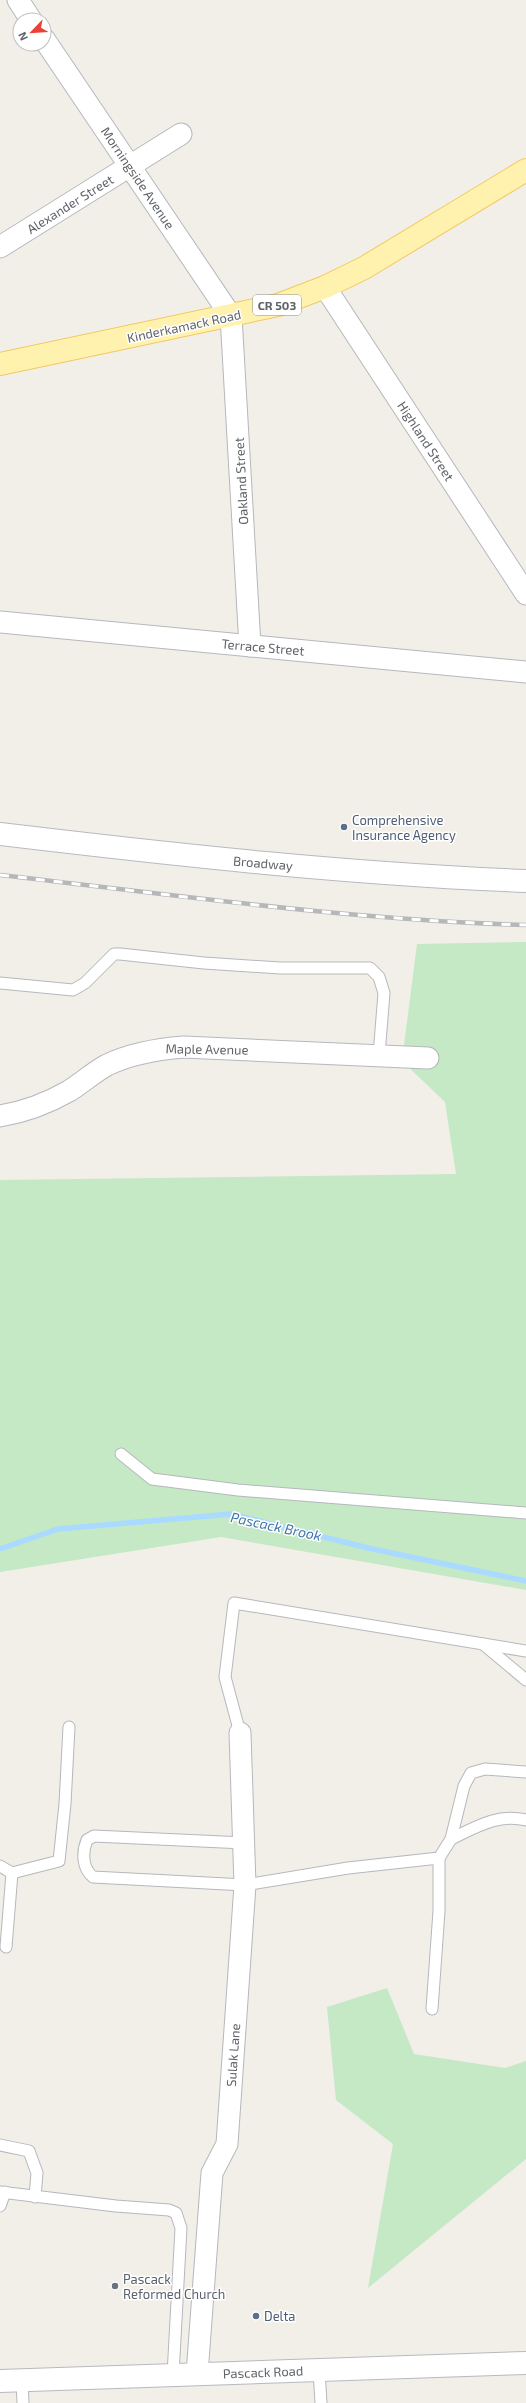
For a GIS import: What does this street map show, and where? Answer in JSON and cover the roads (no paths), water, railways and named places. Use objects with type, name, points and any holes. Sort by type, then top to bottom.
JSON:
[{"type":"main road","name":"Kinderkamack Road","points":[[0,364],[231,316],[278,305],[325,288],[364,268],[526,170]]},
{"type":"street","points":[[18,0],[26,12]]},
{"type":"street","name":"Morningside Avenue","points":[[52,51],[231,316]]},
{"type":"street","name":"Alexander Street","points":[[0,247],[181,134]]},
{"type":"street","name":"Highland Street","points":[[325,288],[526,594]]},
{"type":"street","name":"Oakland Street","points":[[231,316],[250,646]]},
{"type":"street","name":"Terrace Street","points":[[0,622],[526,672]]},
{"type":"street","name":"Broadway","points":[[0,834],[198,858],[355,871],[526,881]]},
{"type":"street","name":"Maple Avenue","points":[[0,1116],[41,1105],[68,1091],[106,1066],[132,1055],[158,1049],[184,1047],[428,1058]]},
{"type":"street","name":"Sulak Lane","points":[[197,2374],[212,2173],[227,2144],[245,1885],[240,1733]]},
{"type":"street","name":"Pascack Road","points":[[0,2381],[526,2363]]},
{"type":"lane","points":[[0,982],[73,990],[85,983],[114,954],[272,967],[370,968],[379,977],[384,993],[379,1055]]},
{"type":"lane","points":[[121,1454],[152,1478],[238,1490],[526,1513]]},
{"type":"lane","points":[[240,1733],[225,1677],[234,1603],[526,1651]]},
{"type":"lane","points":[[482,1643],[526,1680]]},
{"type":"lane","points":[[0,1866],[12,1874],[59,1861],[65,1804],[69,1727]]},
{"type":"lane","points":[[432,2009],[439,1910],[439,1858],[451,1839],[464,1786],[471,1773],[485,1769],[526,1772]]},
{"type":"lane","points":[[451,1839],[486,1821],[512,1817],[526,1820]]},
{"type":"lane","points":[[244,1843],[94,1836],[87,1840],[84,1846],[86,1871],[93,1877],[245,1885],[348,1868],[439,1858]]},
{"type":"lane","points":[[6,1947],[12,1874]]},
{"type":"lane","points":[[0,2145],[29,2151],[37,2173],[34,2197]]},
{"type":"lane","points":[[0,2206],[3,2192],[34,2197],[170,2210],[176,2213],[181,2228],[173,2375]]},
{"type":"lane","points":[[319,2370],[321,2403]]},
{"type":"lane","points":[[22,2380],[23,2403]]},
{"type":"waterway","name":"Pascack Brook","points":[[0,1549],[58,1529],[231,1514],[368,1548],[526,1581]]},
{"type":"railway","points":[[0,875],[263,906],[394,918],[526,925]]},
{"type":"place","name":"Comprehensive Insurance Agency","points":[[344,827]]},
{"type":"place","name":"Pascack Reformed Church","points":[[115,2286]]},
{"type":"place","name":"Delta","points":[[256,2316]]}]
